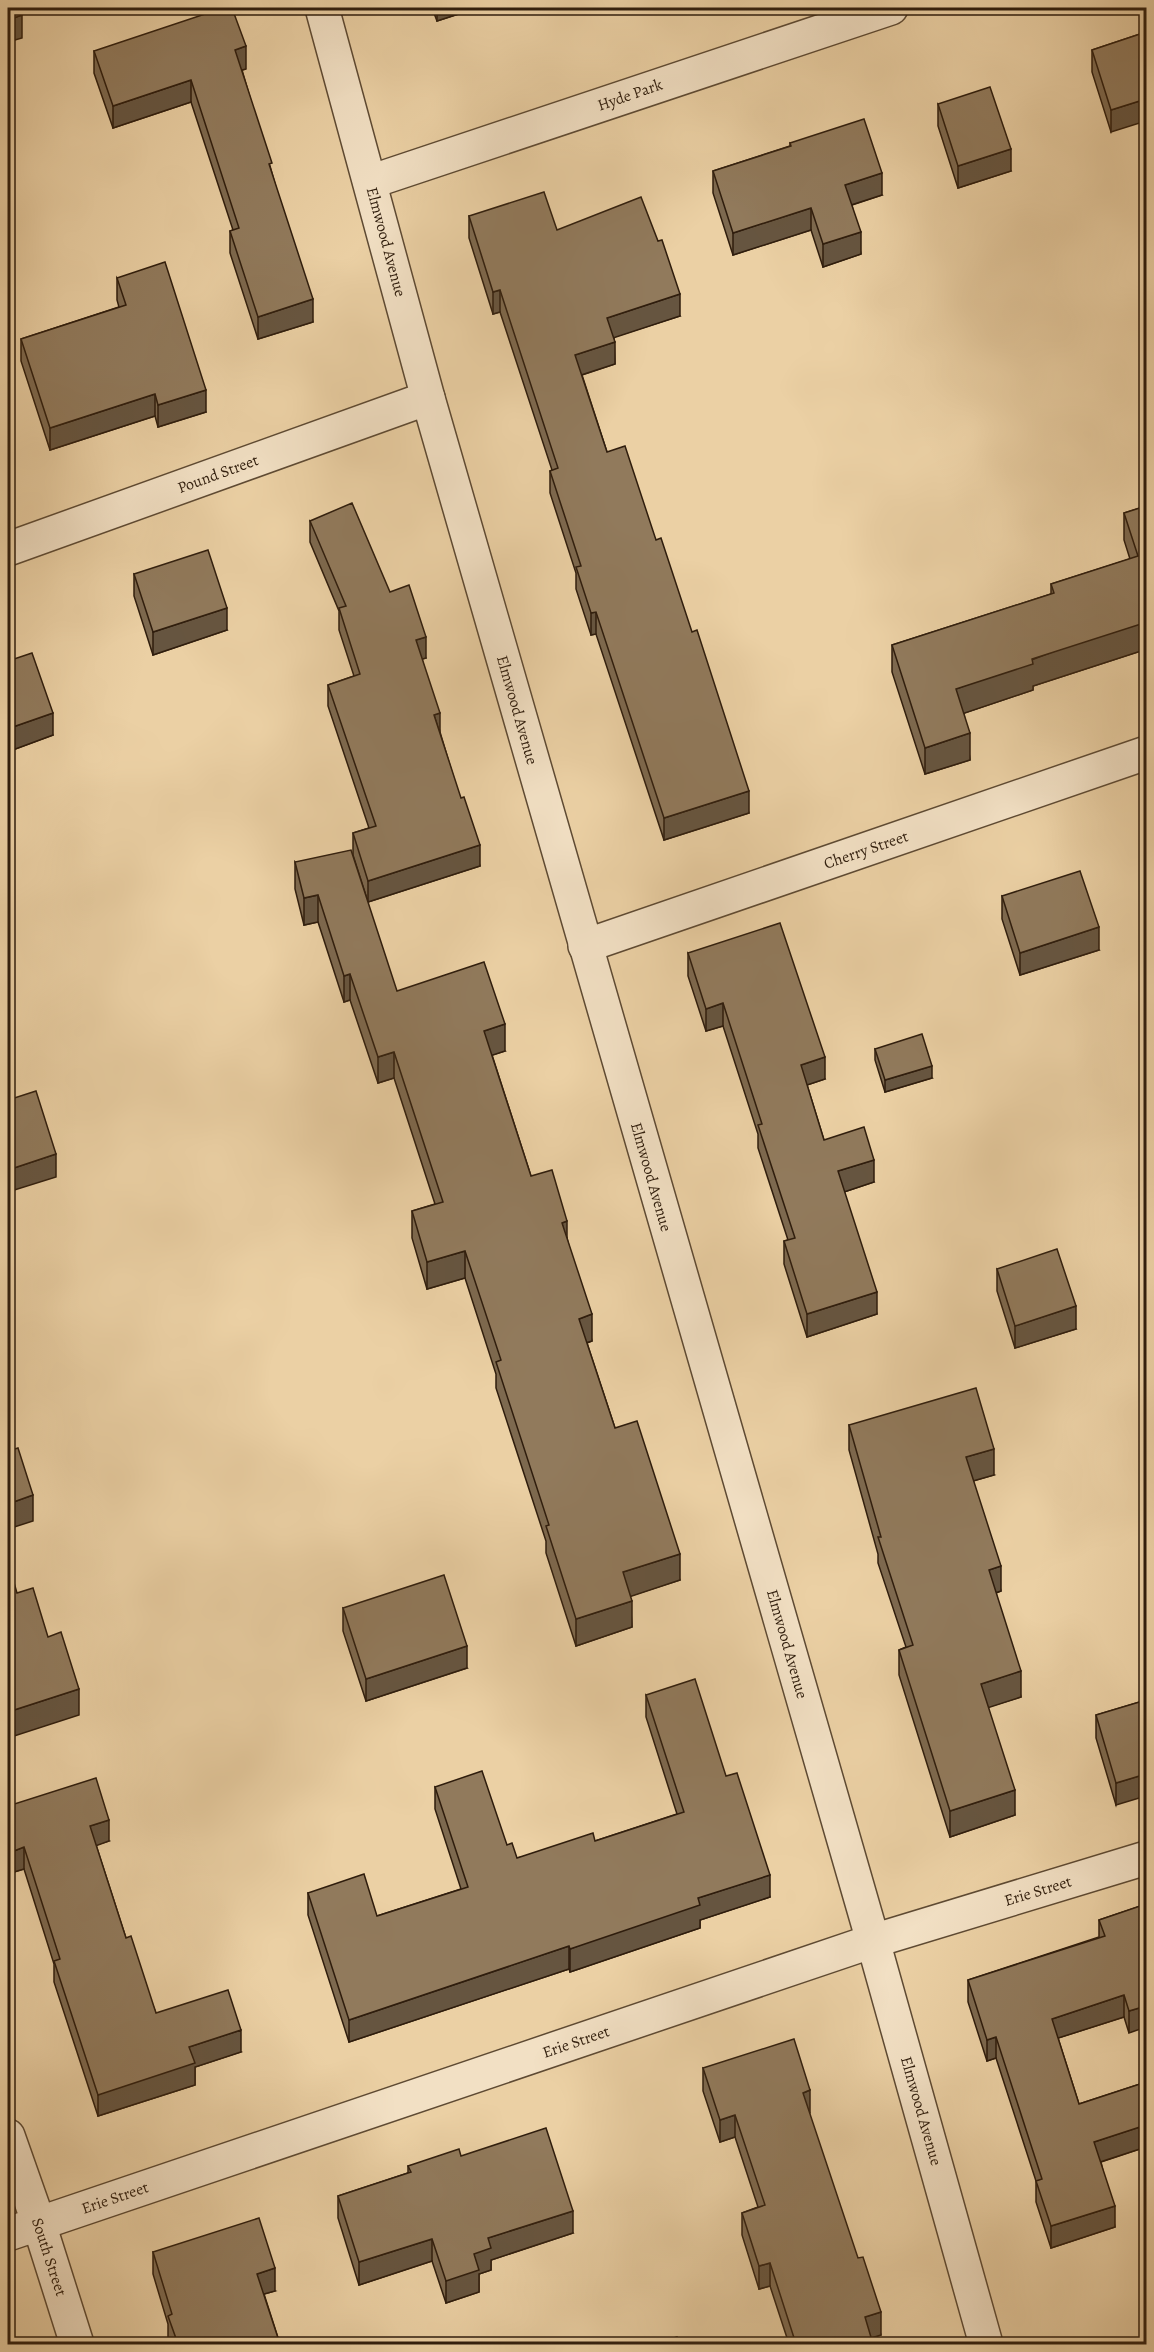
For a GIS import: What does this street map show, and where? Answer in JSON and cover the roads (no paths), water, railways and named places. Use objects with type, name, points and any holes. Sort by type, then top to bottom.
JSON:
[{"type":"street","name":"Elmwood Avenue","points":[[322,8],[428,398],[873,1941],[986,2344]]},
{"type":"street","name":"Hyde Park","points":[[370,182],[891,8]]},
{"type":"street","name":"Pound Street","points":[[8,549],[428,398]]},
{"type":"street","name":"Cherry Street","points":[[585,946],[1146,753]]},
{"type":"street","name":"Erie Street","points":[[8,2234],[873,1941],[1146,1858]]},
{"type":"street","name":"South Street","points":[[8,2136],[77,2344]]}]
